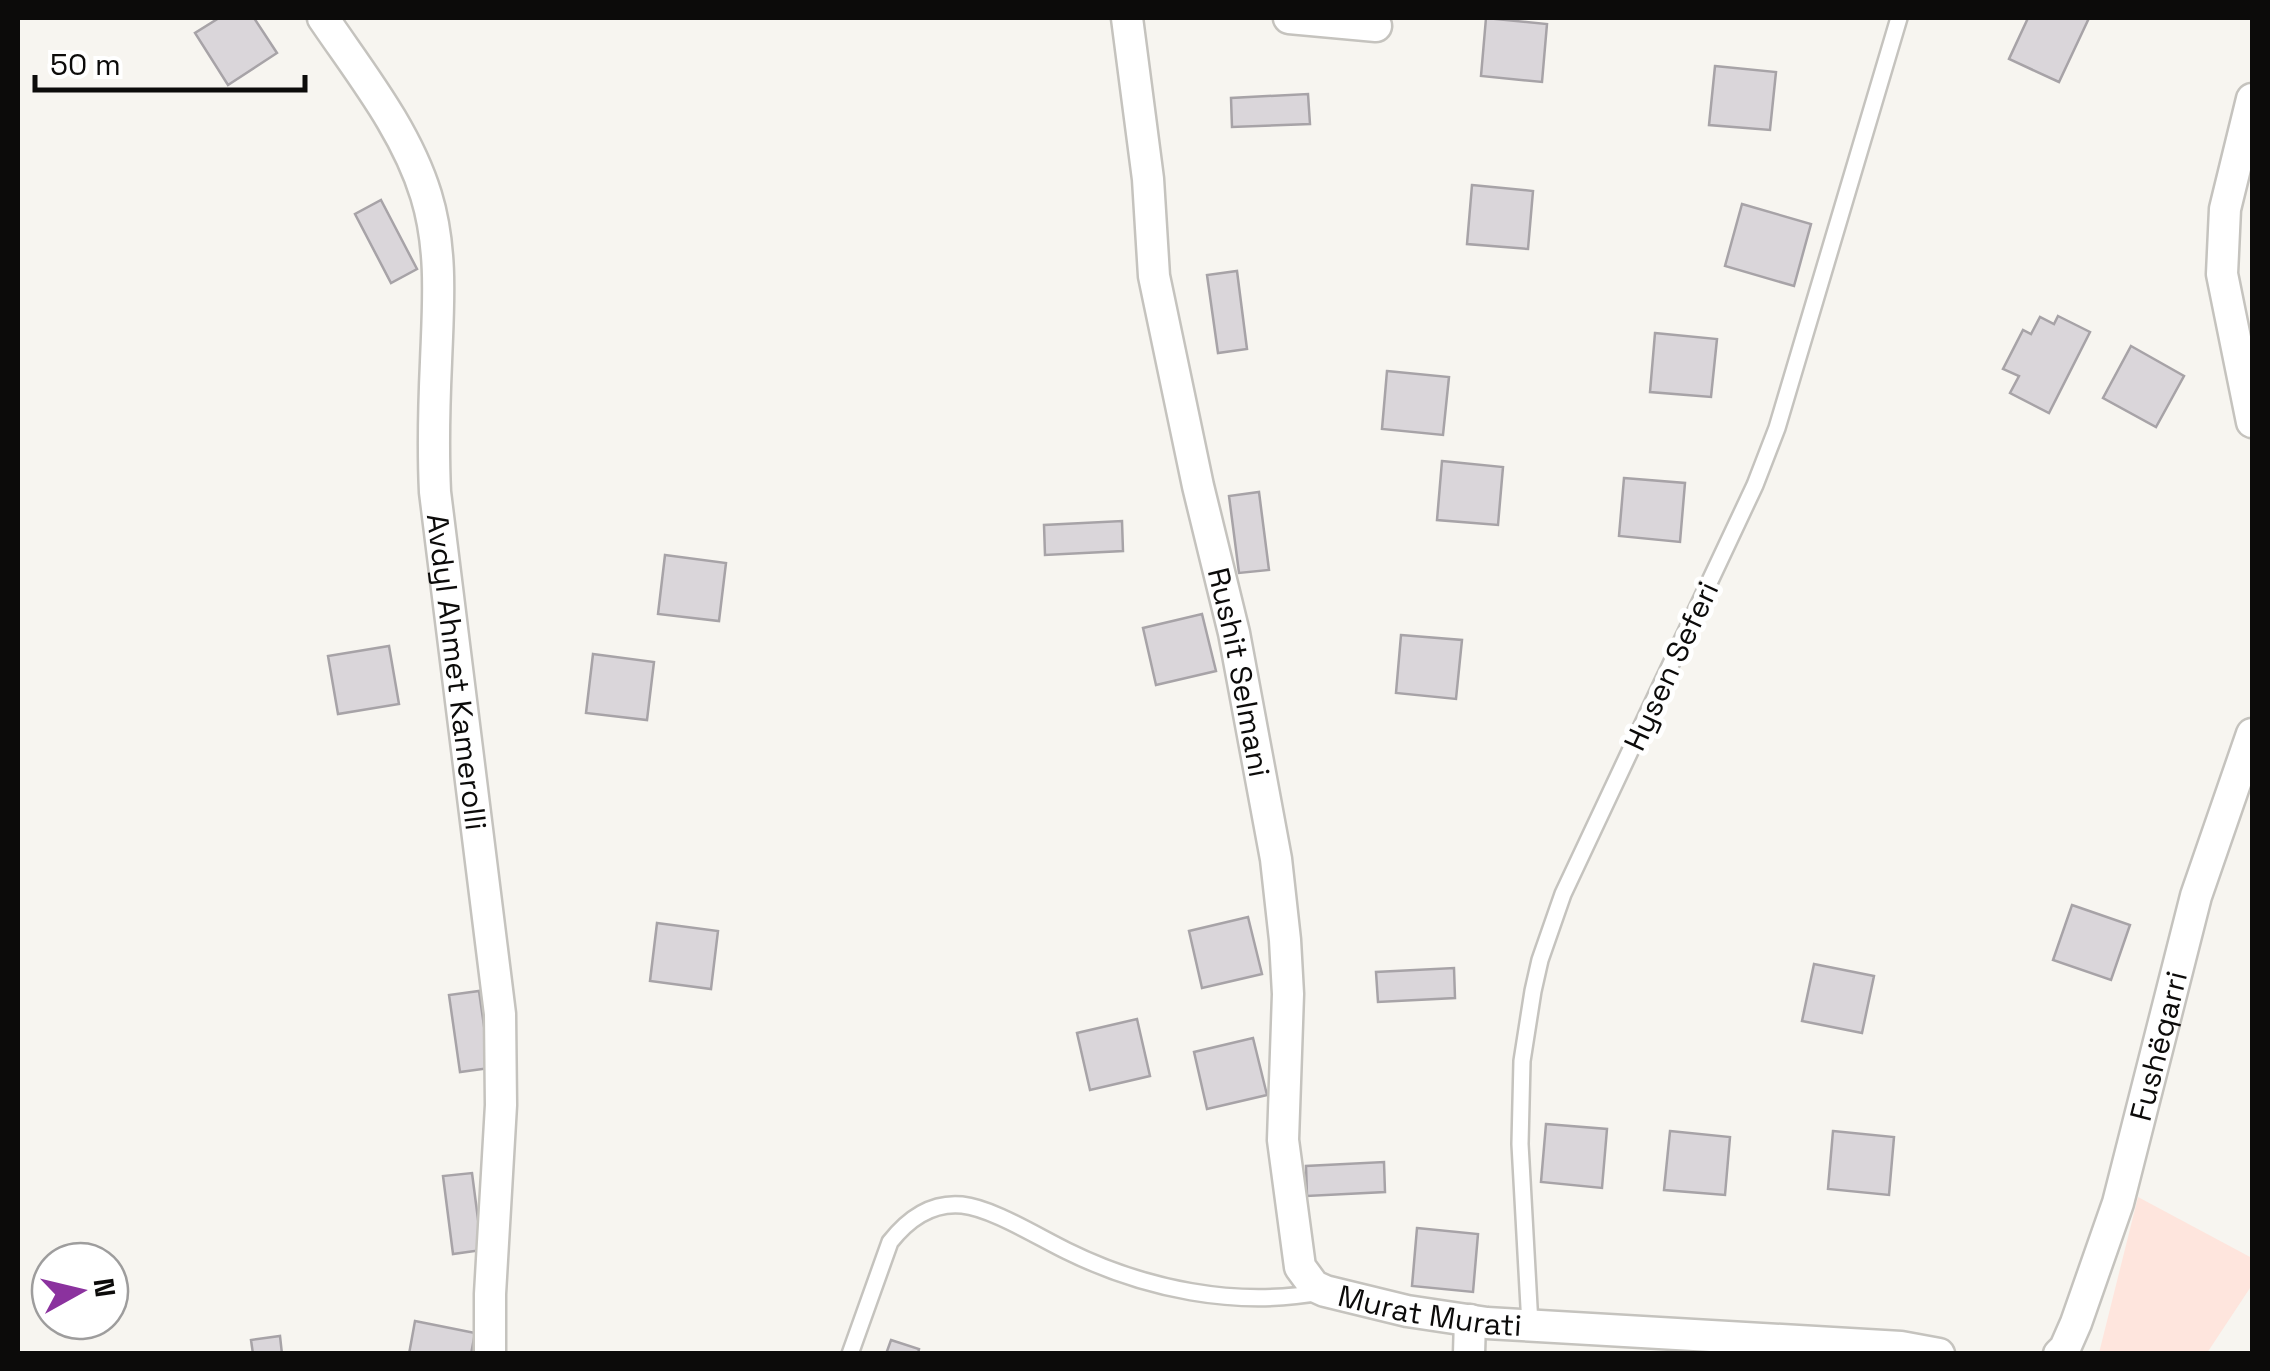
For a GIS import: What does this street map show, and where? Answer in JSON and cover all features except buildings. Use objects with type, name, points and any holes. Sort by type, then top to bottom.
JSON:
[{"type":"street","name":"Avdyl Ahmet Kamerolli","points":[[323,18],[394,122],[418,171],[433,223],[439,277],[432,438],[435,492],[500,1014],[501,1105],[490,1354]]},
{"type":"street","name":"Rushit Selmani","points":[[1126,18],[1148,179],[1154,276],[1198,486],[1234,632],[1276,859],[1288,994],[1284,1140],[1300,1267],[1314,1286],[1325,1291]]},
{"type":"street","points":[[1132,49],[1151,18]]},
{"type":"street","points":[[1289,18],[1376,26]]},
{"type":"street","points":[[2252,99],[2225,208],[2222,274],[2252,422]]},
{"type":"street","name":"Fushëqarri","points":[[2059,1354],[2076,1323],[2118,1203],[2196,896],[2252,734]]},
{"type":"street","name":"Murat Murati","points":[[1325,1291],[1470,1320],[1901,1346],[1939,1354]]},
{"type":"street","points":[[1470,1320],[1470,1354]]},
{"type":"lane","name":"Hysen Seferi","points":[[1530,1324],[1520,1144],[1522,1061],[1540,960],[1563,894],[1756,485],[1899,18]]},
{"type":"lane","name":"Murat Murati","points":[[850,1354],[890,1242],[918,1215],[956,1204],[976,1207],[1075,1256],[1148,1283],[1244,1299],[1325,1291]]},
{"type":"shaded area","points":[[2138,1197],[2252,1258],[2252,1285],[2207,1353],[2099,1353]]}]
